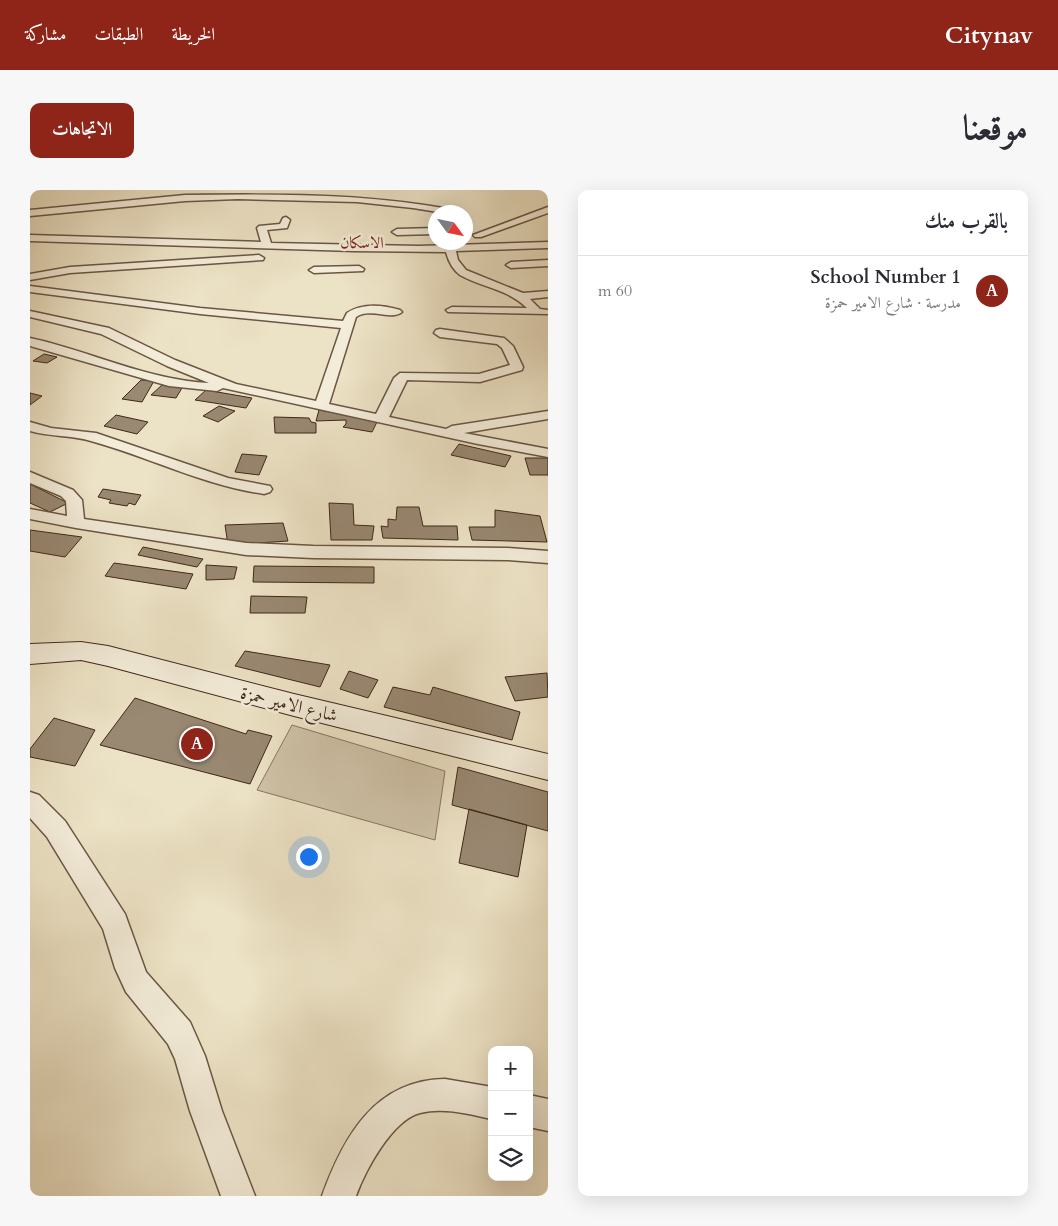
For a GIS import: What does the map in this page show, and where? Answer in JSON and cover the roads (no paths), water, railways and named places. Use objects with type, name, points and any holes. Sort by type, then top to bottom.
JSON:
[{"type":"main road","name":"شارع الامير حمزة","points":[[30,654],[81,652],[108,656],[294,706],[548,767]]},
{"type":"street","points":[[71,199],[160,194],[154,191]]},
{"type":"street","points":[[30,213],[186,198],[238,197],[357,199],[412,204],[428,207]]},
{"type":"street","points":[[443,202],[447,205]]},
{"type":"street","points":[[473,231],[494,230],[548,210]]},
{"type":"street","points":[[88,217],[149,212]]},
{"type":"street","points":[[267,246],[262,228],[284,226],[286,220]]},
{"type":"street","points":[[397,232],[428,231]]},
{"type":"street","points":[[473,231],[484,247]]},
{"type":"street","points":[[30,238],[267,246],[309,242],[350,250]]},
{"type":"street","points":[[473,247],[548,245]]},
{"type":"street","points":[[30,277],[77,269],[278,257],[350,250],[428,248]]},
{"type":"street","points":[[314,270],[362,273],[350,250]]},
{"type":"street","points":[[449,250],[453,260],[462,272],[494,283],[521,296],[542,312]]},
{"type":"street","points":[[511,265],[548,263]]},
{"type":"street","points":[[30,289],[200,311],[348,325]]},
{"type":"street","points":[[521,296],[548,294]]},
{"type":"street","points":[[322,406],[351,315],[361,310],[396,312]]},
{"type":"street","points":[[452,310],[542,312]]},
{"type":"street","points":[[30,314],[84,325],[105,332],[171,363],[232,387],[548,452]]},
{"type":"street","points":[[381,418],[401,378],[405,376],[480,378],[517,367],[507,346],[500,341],[440,333]]},
{"type":"street","points":[[30,342],[61,348],[163,382],[191,387],[232,387]]},
{"type":"street","points":[[439,431],[548,415]]},
{"type":"street","points":[[30,426],[49,432],[91,436],[228,482],[264,489]]},
{"type":"street","points":[[30,477],[67,493],[74,500],[76,523]]},
{"type":"street","points":[[30,514],[76,523],[246,549],[313,552],[508,554],[548,557]]},
{"type":"street","points":[[30,802],[56,829],[115,923],[129,968],[136,982],[179,1033],[190,1056],[206,1112],[238,1196]]},
{"type":"street","points":[[339,1196],[346,1174],[364,1142],[387,1116],[409,1100],[440,1095],[488,1102]]},
{"type":"street","points":[[533,1112],[548,1115]]},
{"type":"place","name":"School Number 1","points":[[197,744]]},
{"type":"district","name":"الاسكان","points":[[362,242]]}]
